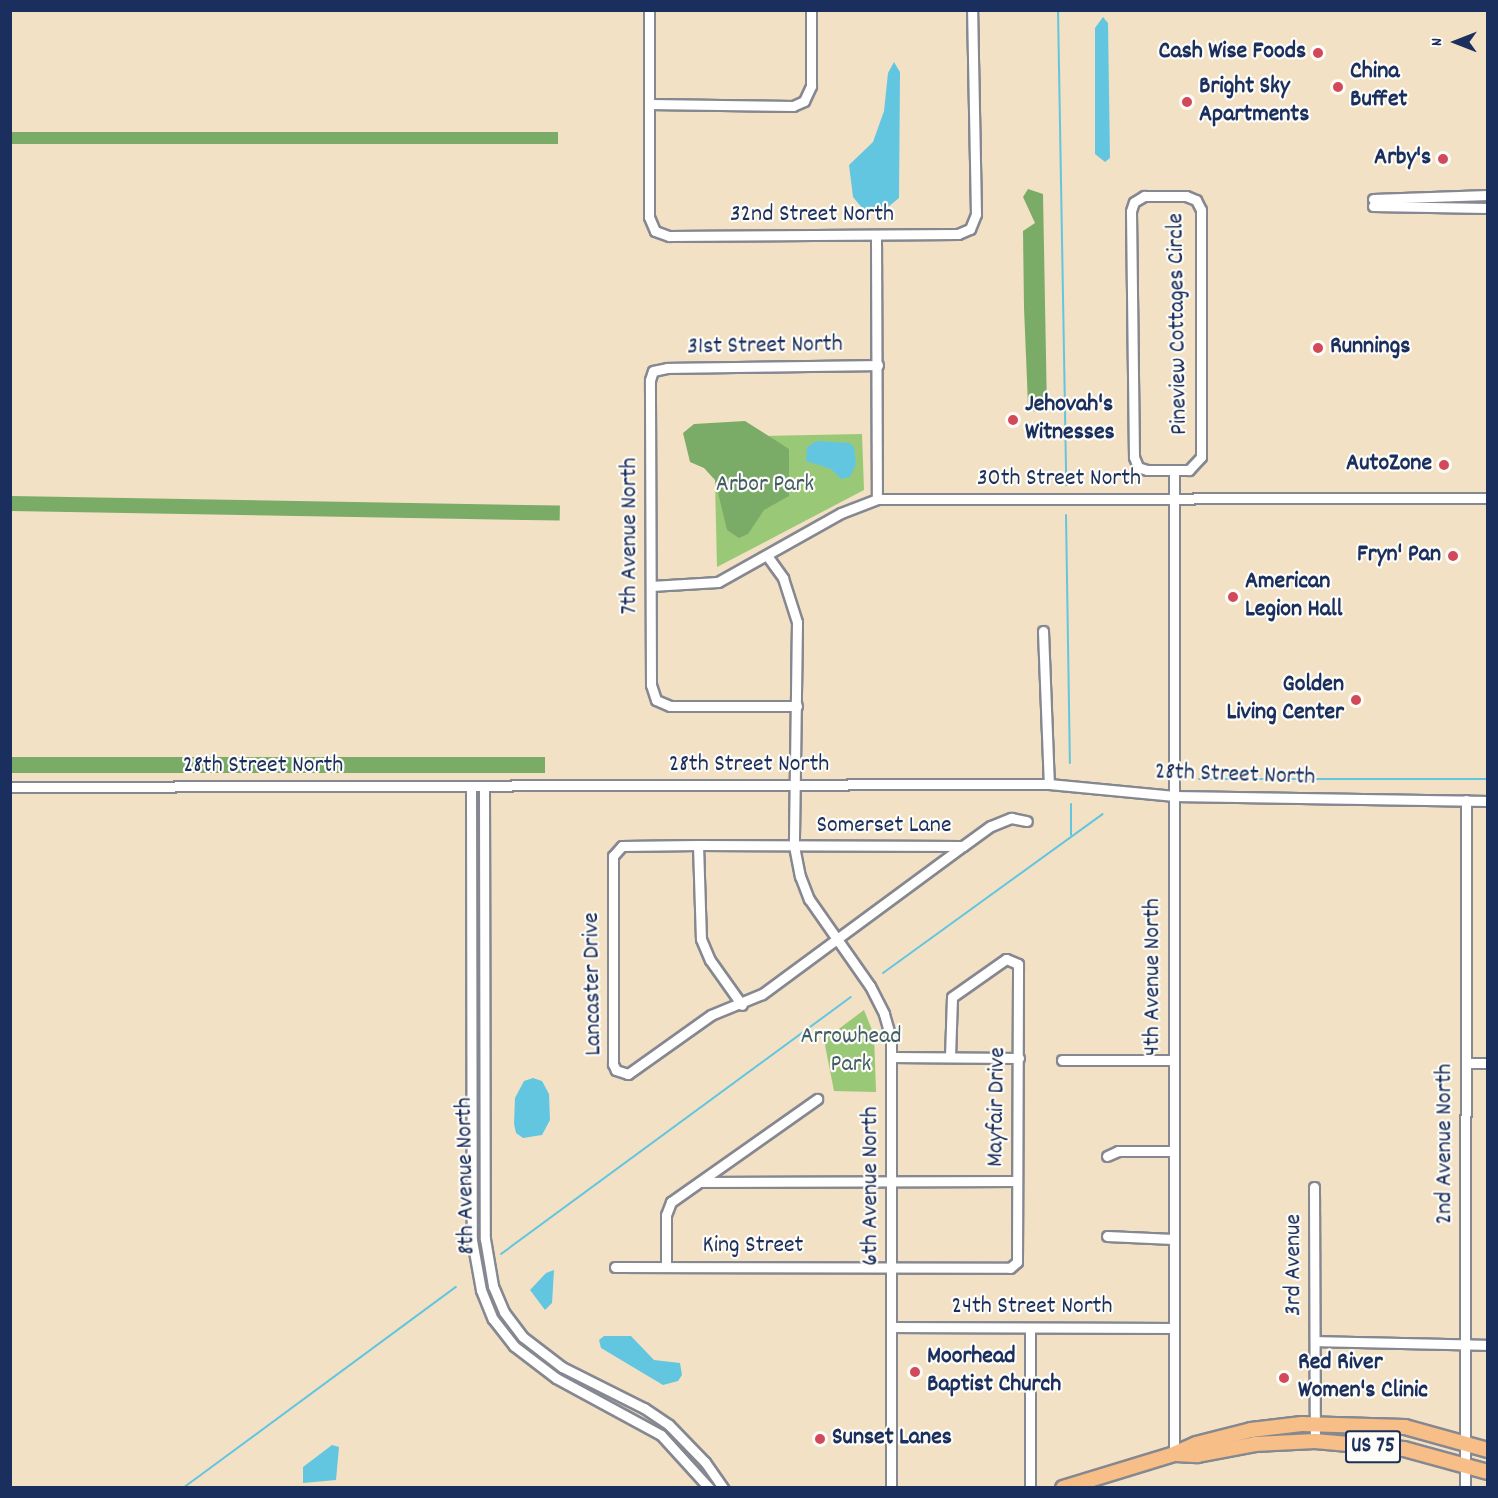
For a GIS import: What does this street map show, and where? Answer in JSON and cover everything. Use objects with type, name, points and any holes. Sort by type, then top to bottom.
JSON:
[{"type":"main road","name":"US 75","points":[[1064,1488],[1174,1454],[1196,1444],[1251,1430],[1315,1423],[1405,1427],[1488,1450]]},
{"type":"main road","name":"US 75","points":[[1174,1454],[1198,1455],[1255,1444],[1315,1441],[1404,1449],[1488,1472]]},
{"type":"street","points":[[649,10],[649,104],[793,106],[804,101],[811,86],[811,10]]},
{"type":"street","name":"32nd Street North","points":[[649,104],[649,217],[655,231],[669,236],[958,234],[970,229],[976,214],[972,10]]},
{"type":"street","points":[[1488,195],[1373,202],[1488,208]]},
{"type":"street","name":"Pineview Cottages Circle","points":[[1144,196],[1186,196],[1196,200],[1201,210],[1201,457],[1189,470],[1174,470],[1147,470],[1138,467],[1134,457],[1131,211],[1134,202],[1144,196]]},
{"type":"street","points":[[876,236],[877,499]]},
{"type":"street","name":"31st Street North","points":[[653,371],[667,368],[878,365]]},
{"type":"street","name":"7th Avenue North","points":[[653,371],[650,390],[651,685],[656,700],[670,706],[797,706]]},
{"type":"street","name":"Pineview Cottages Circle","points":[[1174,470],[1174,500]]},
{"type":"street","name":"30th Street North","points":[[651,586],[718,582],[768,557],[841,513],[877,499],[1488,498]]},
{"type":"street","name":"4th Avenue North","points":[[1174,500],[1172,1328],[1174,1454]]},
{"type":"street","name":"6th Avenue North","points":[[768,557],[783,578],[797,622],[798,785],[794,846],[809,899],[838,939],[885,1014],[891,1057],[891,1488]]},
{"type":"street","points":[[1042,632],[1049,784]]},
{"type":"street","name":"28th Street North","points":[[10,787],[1049,784],[1174,796],[1488,801]]},
{"type":"street","name":"8th Avenue North","points":[[471,787],[472,1240],[489,1321],[533,1362],[661,1435],[708,1488]]},
{"type":"street","name":"8th Avenue North","points":[[484,787],[485,1239],[494,1286],[504,1312],[523,1338],[541,1352],[669,1425],[705,1462],[723,1488]]},
{"type":"street","name":"2nd Avenue North","points":[[1465,1488],[1467,800]]},
{"type":"street","points":[[963,846],[991,826],[1011,818],[1027,821]]},
{"type":"street","points":[[698,845],[699,927],[703,945],[742,1005]]},
{"type":"street","name":"Lancaster Drive","points":[[794,846],[622,846],[613,856],[613,1064],[616,1070],[628,1074],[711,1015],[742,1005],[838,939]]},
{"type":"street","name":"Somerset Lane","points":[[794,846],[963,846]]},
{"type":"street","name":"Somerset Lane","points":[[838,939],[963,846]]},
{"type":"street","name":"Mayfair Drive","points":[[891,1267],[1010,1268],[1017,1262],[1018,964],[1006,959],[952,997],[950,1057]]},
{"type":"street","points":[[891,1057],[1019,1058]]},
{"type":"street","points":[[1062,1060],[1174,1060]]},
{"type":"street","points":[[1466,1063],[1488,1063]]},
{"type":"street","points":[[666,1267],[668,1206],[817,1099]]},
{"type":"street","points":[[1107,1156],[1118,1151],[1173,1151]]},
{"type":"street","points":[[700,1182],[1016,1181]]},
{"type":"street","name":"3rd Avenue","points":[[1314,1187],[1315,1441]]},
{"type":"street","points":[[1107,1236],[1173,1239]]},
{"type":"street","name":"King Street","points":[[615,1267],[891,1267]]},
{"type":"street","points":[[489,1321],[504,1312]]},
{"type":"street","name":"24th Street North","points":[[891,1327],[1172,1328]]},
{"type":"street","points":[[1029,1328],[1030,1488]]},
{"type":"street","points":[[1315,1341],[1488,1345]]},
{"type":"green space","points":[[11,132],[558,132],[558,144],[11,144]]},
{"type":"green space","points":[[1028,189],[1043,194],[1047,411],[1035,412],[1028,405],[1024,308],[1023,231],[1035,223],[1023,197]]},
{"type":"green space","points":[[745,421],[789,449],[789,496],[764,510],[748,534],[739,538],[727,530],[715,480],[704,468],[690,462],[683,433],[694,424]]},
{"type":"green space","name":"Arbor Park","points":[[862,434],[864,490],[717,567],[714,437]]},
{"type":"green space","points":[[11,496],[560,506],[560,521],[11,511]]},
{"type":"green space","points":[[11,757],[545,757],[545,773],[11,773]]},
{"type":"green space","name":"Arrowhead Park","points":[[864,1010],[874,1035],[876,1092],[834,1091],[824,1040]]},
{"type":"water","points":[[1103,17],[1108,23],[1110,158],[1105,162],[1095,154],[1095,28]]},
{"type":"water","points":[[894,62],[900,72],[899,198],[888,207],[863,209],[853,197],[849,165],[873,142],[884,111],[888,73]]},
{"type":"water","points":[[817,441],[849,443],[854,447],[856,464],[850,477],[841,479],[831,469],[806,461],[807,447]]},
{"type":"water","points":[[533,1078],[542,1081],[549,1094],[550,1120],[542,1135],[523,1138],[516,1133],[514,1124],[515,1098],[524,1081]]},
{"type":"water","points":[[554,1270],[552,1303],[545,1310],[530,1290],[546,1273]]},
{"type":"water","points":[[604,1336],[631,1336],[654,1360],[680,1363],[682,1375],[678,1381],[663,1385],[601,1348],[599,1340]]},
{"type":"water","points":[[332,1445],[339,1447],[336,1480],[303,1483],[303,1467]]},
{"type":"waterway","points":[[1058,10],[1066,485]]},
{"type":"waterway","points":[[1066,515],[1070,763]]},
{"type":"waterway","points":[[1199,779],[1488,779]]},
{"type":"waterway","points":[[1071,804],[1071,835]]},
{"type":"waterway","points":[[883,973],[1103,814]]},
{"type":"waterway","points":[[501,1254],[851,997]]},
{"type":"waterway","points":[[183,1488],[456,1287]]},
{"type":"place","name":"Cash Wise Foods","points":[[1318,53]]},
{"type":"place","name":"China Buffet","points":[[1338,87]]},
{"type":"place","name":"Bright Sky Apartments","points":[[1187,102]]},
{"type":"place","name":"Arby's","points":[[1443,159]]},
{"type":"place","name":"Runnings","points":[[1318,348]]},
{"type":"place","name":"Jehovah's Witnesses","points":[[1013,420]]},
{"type":"place","name":"AutoZone","points":[[1444,465]]},
{"type":"place","name":"Fryn' Pan","points":[[1453,556]]},
{"type":"place","name":"American Legion Hall","points":[[1233,597]]},
{"type":"place","name":"Golden Living Center","points":[[1356,700]]},
{"type":"place","name":"Moorhead Baptist Church","points":[[915,1372]]},
{"type":"place","name":"Red River Women's Clinic","points":[[1284,1378]]},
{"type":"place","name":"Sunset Lanes","points":[[820,1439]]}]
